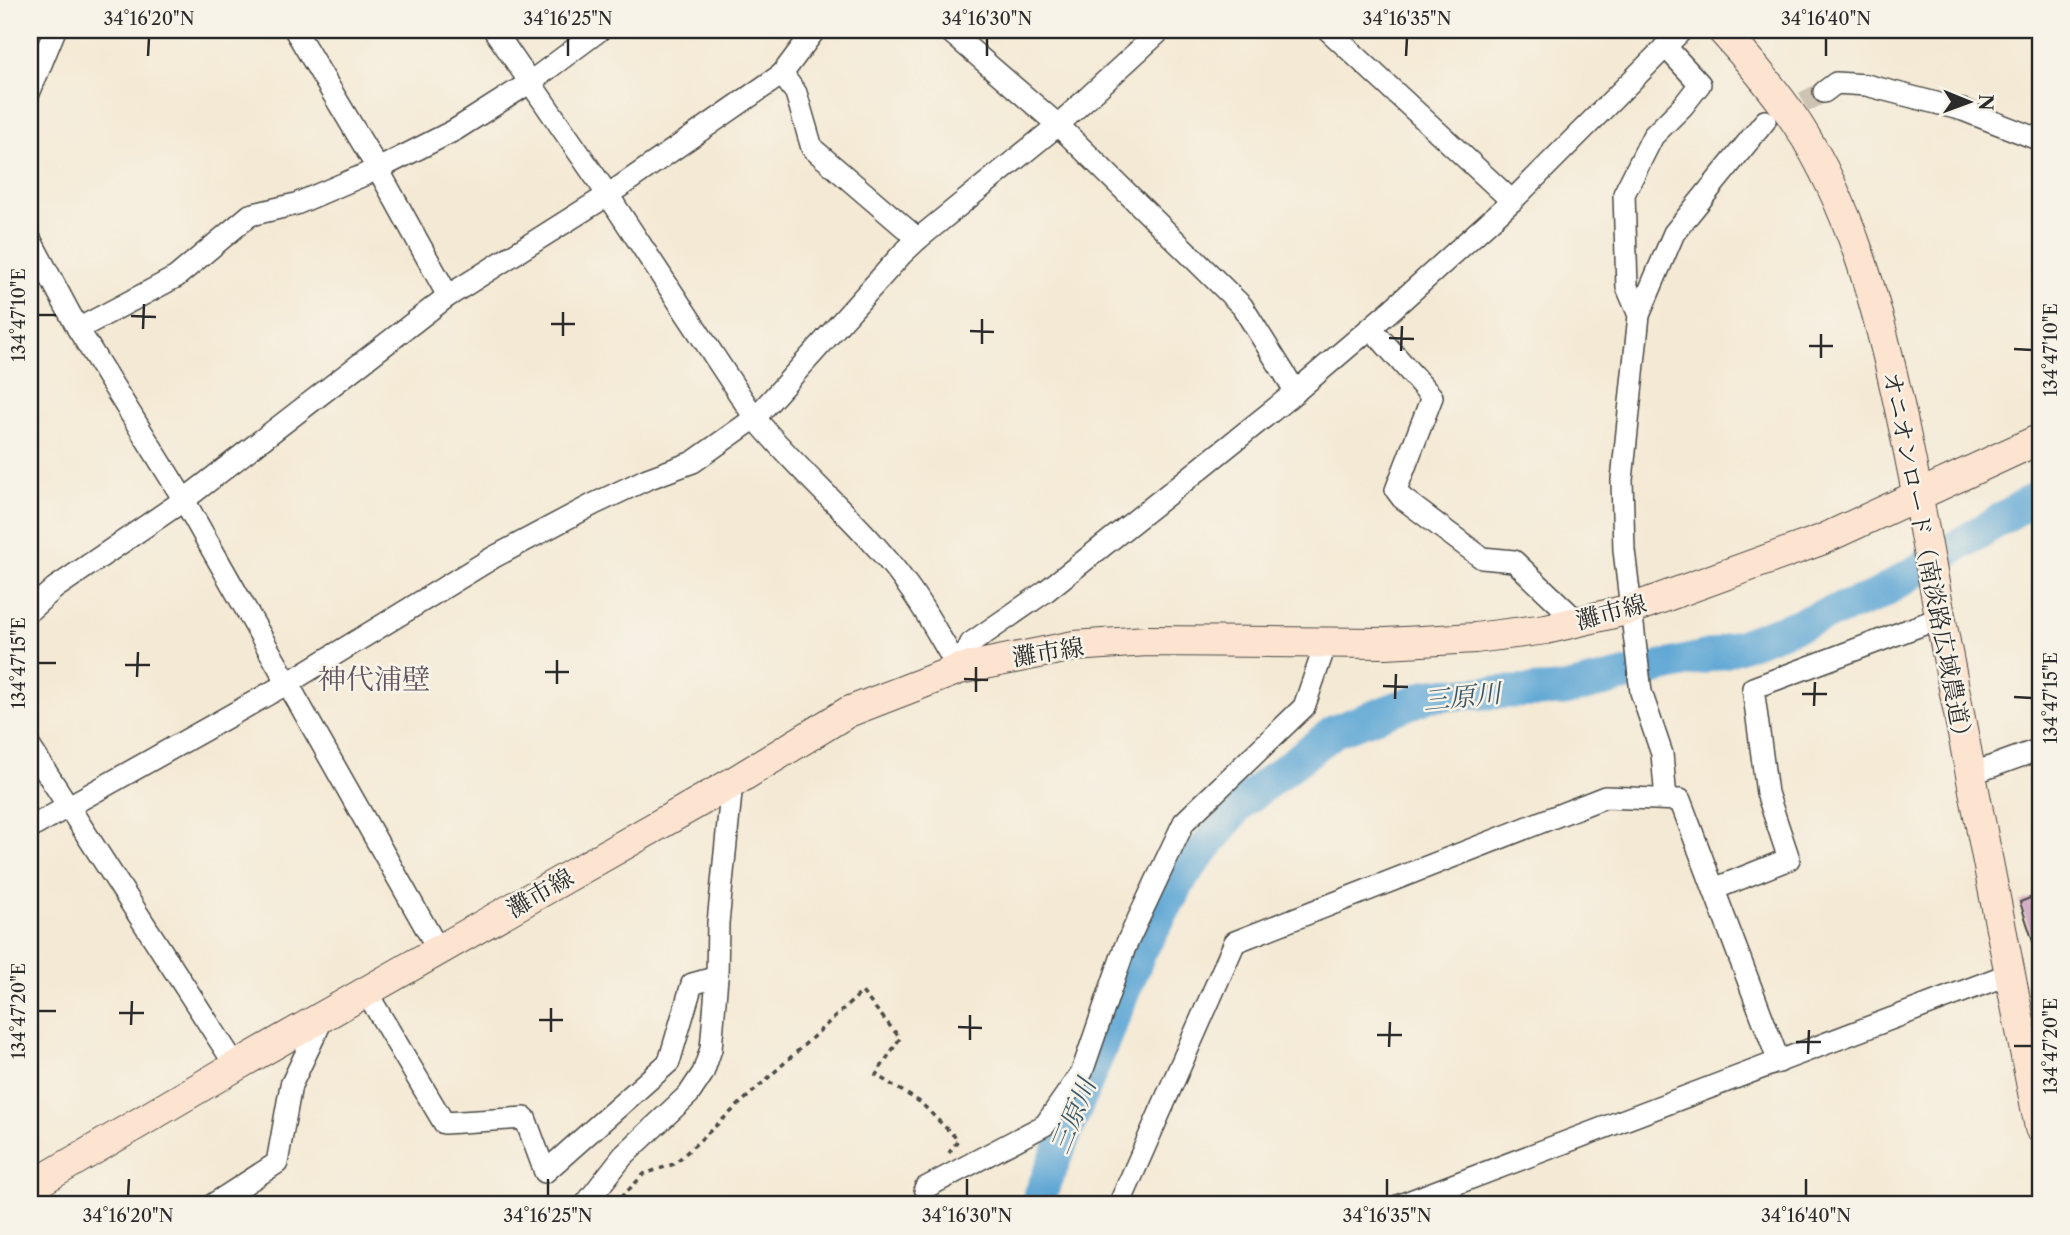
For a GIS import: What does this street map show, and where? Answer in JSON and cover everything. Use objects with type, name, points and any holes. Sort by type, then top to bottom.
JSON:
[{"type":"main road","name":"オニオンロード（南淡路広域農道）","points":[[1722,30],[1756,67],[1798,126],[1835,194],[1862,259],[1880,319],[1919,495],[1923,528],[2040,1128]]},
{"type":"main road","name":"灘市線","points":[[30,1187],[236,1066],[732,783],[848,712],[959,669],[1074,646],[1147,641],[1386,643],[1475,638],[1546,629],[1577,621],[1631,616],[1821,540],[2040,439]]},
{"type":"street","points":[[30,91],[55,30]]},
{"type":"street","points":[[295,30],[378,169],[448,296]]},
{"type":"street","points":[[494,30],[608,195],[755,418],[856,525],[908,586],[959,669]]},
{"type":"street","points":[[78,329],[176,277],[250,215],[296,204],[378,169],[454,130],[529,83],[600,30]]},
{"type":"street","points":[[30,610],[55,588],[184,500],[448,296],[608,195],[782,74],[814,30]]},
{"type":"street","points":[[948,30],[1058,125],[1242,306],[1296,392]]},
{"type":"street","points":[[30,828],[288,683],[494,557],[594,504],[647,479],[693,462],[755,418],[918,239],[1058,125],[1161,30]]},
{"type":"street","points":[[1328,30],[1512,201]]},
{"type":"street","points":[[959,669],[971,643],[1046,591],[1296,392],[1371,328],[1512,201],[1682,30]]},
{"type":"street","points":[[1639,315],[1627,287],[1624,194],[1653,136],[1683,106],[1700,84],[1665,46]]},
{"type":"street","points":[[782,74],[796,93],[812,148],[918,239]]},
{"type":"street","points":[[1824,92],[1836,83],[1866,85],[1963,110],[2040,140]]},
{"type":"street","points":[[1667,799],[1662,754],[1641,692],[1624,550],[1622,480],[1639,315],[1674,233],[1765,121]]},
{"type":"street","points":[[30,239],[78,329],[184,500],[439,951]]},
{"type":"street","points":[[1371,328],[1432,397],[1396,490],[1402,498],[1482,558],[1514,561],[1577,621]]},
{"type":"street","points":[[1714,889],[1789,859],[1768,793],[1753,688],[1939,609]]},
{"type":"street","points":[[925,1188],[1045,1125],[1082,1072],[1125,947],[1184,822],[1304,707],[1326,643]]},
{"type":"street","points":[[30,747],[236,1066]]},
{"type":"street","points":[[1971,774],[2040,749]]},
{"type":"street","points":[[585,1205],[623,1156],[689,1094],[703,1073],[711,1049],[718,923],[732,783]]},
{"type":"street","points":[[1119,1205],[1235,942],[1605,797],[1680,800],[1779,1062]]},
{"type":"street","points":[[1400,1205],[1437,1199],[1779,1062],[2010,974]]},
{"type":"street","points":[[367,993],[444,1123],[525,1118],[545,1172],[669,1062],[692,984],[717,977]]},
{"type":"street","points":[[212,1205],[277,1164],[291,1084],[323,1018]]},
{"type":"path","points":[[614,1205],[644,1174],[674,1164],[862,992],[900,1038],[876,1075],[920,1102],[958,1140],[945,1159]]},
{"type":"building","points":[[2040,894],[2040,954],[2037,954],[2020,902]]},
{"type":"waterway","name":"三原川","points":[[1036,1205],[1141,950],[1183,876],[1240,804],[1335,731],[1431,695],[1564,690],[1721,653],[1876,596],[2040,495]]},
{"type":"tunnel","points":[[1776,116],[1824,92]]},
{"type":"district","name":"神代浦壁","points":[[374,679]]}]
